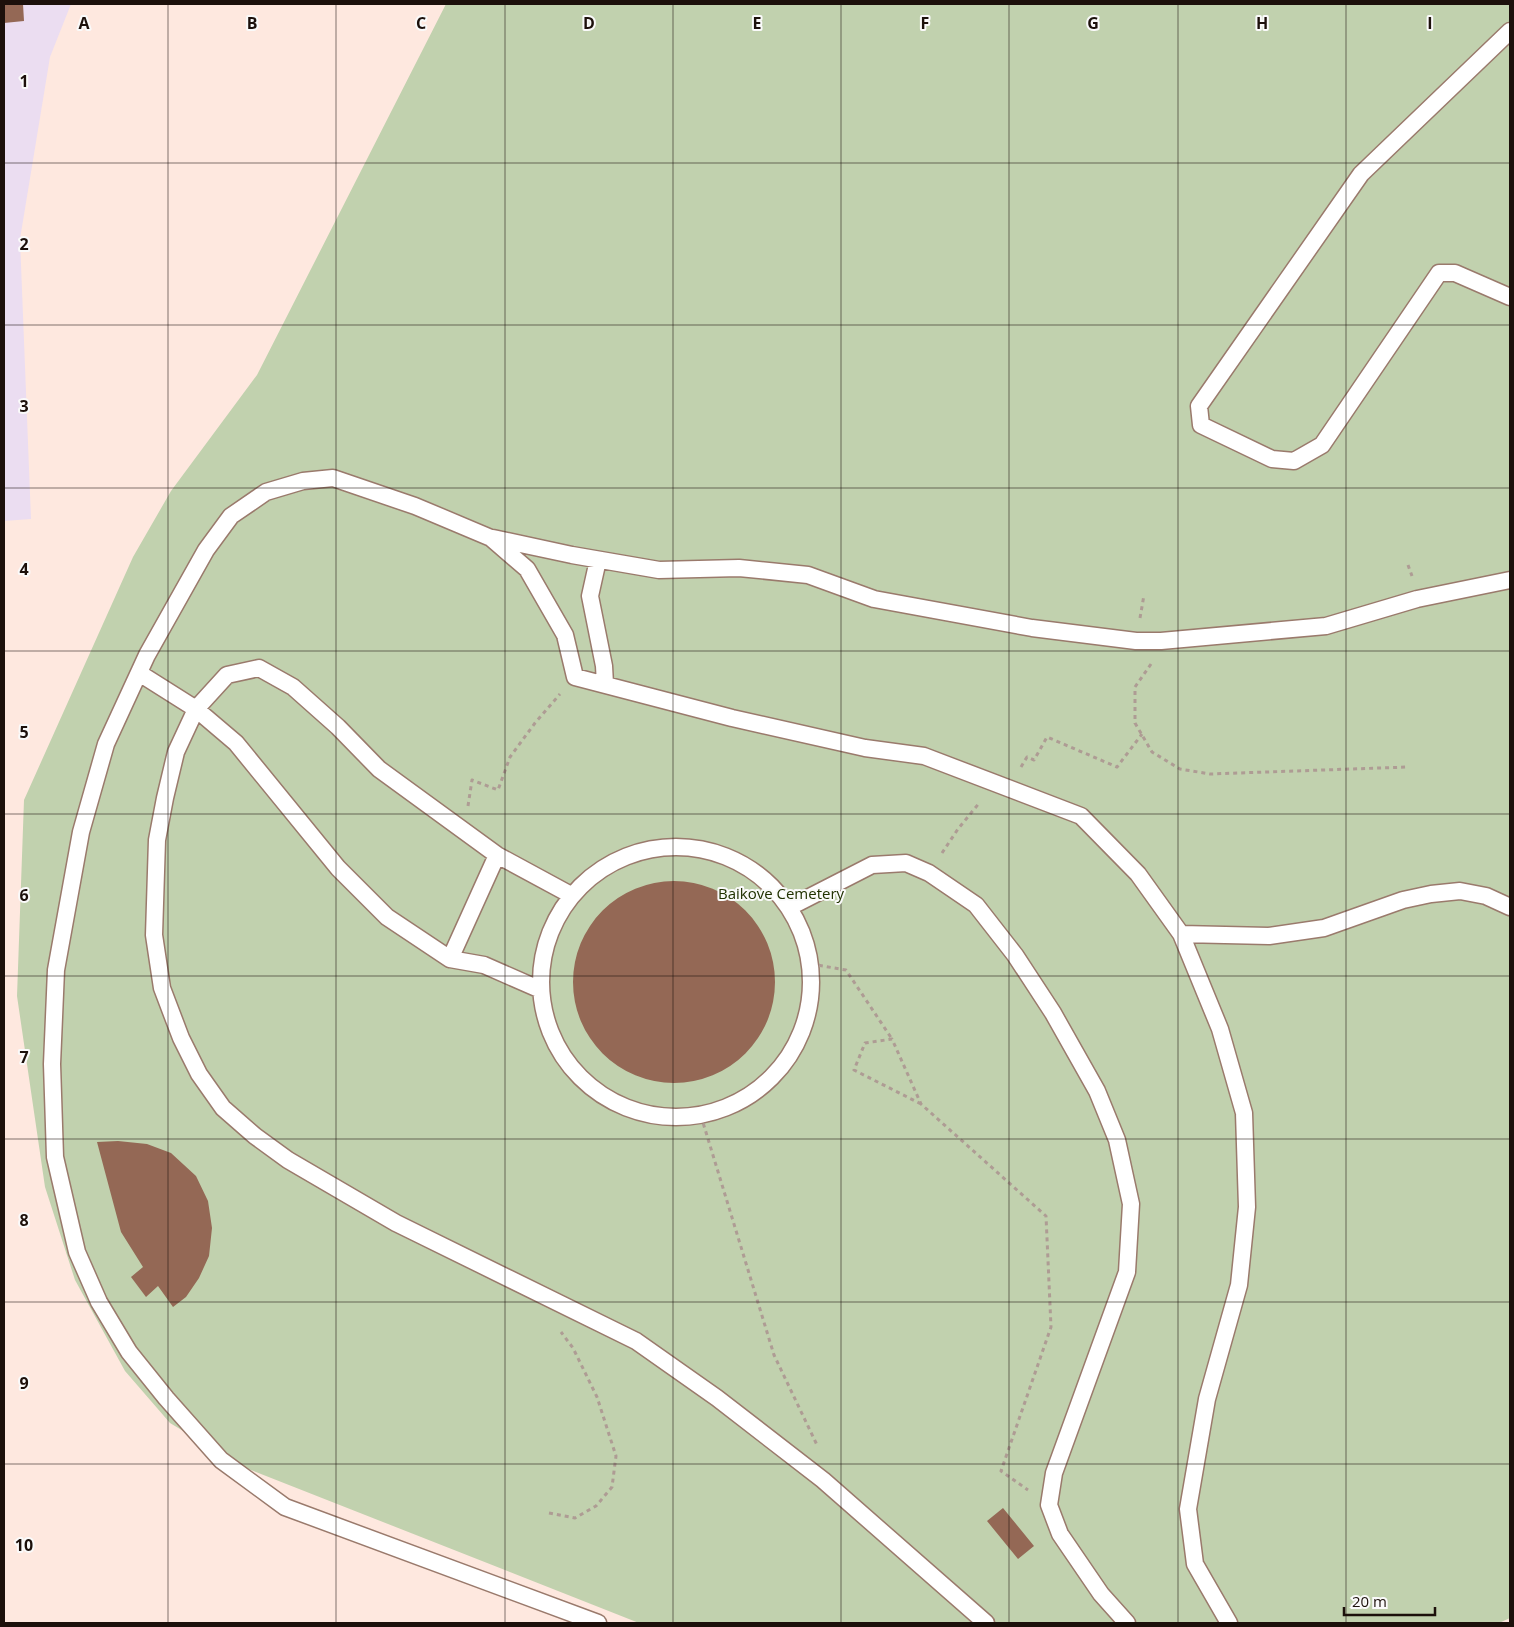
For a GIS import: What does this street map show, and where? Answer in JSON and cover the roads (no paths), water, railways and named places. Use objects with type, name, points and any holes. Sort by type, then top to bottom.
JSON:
[{"type":"lane","points":[[1510,31],[1361,174],[1199,406],[1201,425],[1272,459],[1294,461],[1322,445],[1439,273],[1455,273],[1510,297]]},
{"type":"lane","points":[[598,1623],[285,1507],[222,1460],[166,1398],[129,1352],[99,1302],[77,1252],[55,1157],[52,1064],[56,970],[81,832],[106,744],[138,673],[206,550],[231,516],[266,492],[303,481],[333,478],[415,506],[491,538],[598,560],[659,570],[739,568],[808,575],[874,599],[1032,628],[1136,641],[1161,641],[1326,626],[1417,598],[1510,580]]},
{"type":"lane","points":[[491,538],[527,569],[565,635],[575,677],[732,718],[865,748],[924,756],[1081,816],[1138,874],[1181,934],[1220,1029],[1244,1113],[1247,1207],[1239,1285],[1207,1399],[1188,1509],[1194,1564],[1230,1623]]},
{"type":"lane","points":[[598,560],[590,596],[606,684]]},
{"type":"lane","points":[[571,895],[497,855],[379,768],[338,727],[293,687],[259,668],[227,675],[196,709],[176,752],[157,840],[154,935],[162,988],[180,1038],[200,1074],[224,1108],[255,1136],[288,1160],[396,1223],[636,1341],[718,1398],[823,1480],[986,1623]]},
{"type":"lane","points":[[138,673],[196,709],[236,743],[338,868],[387,917],[450,959],[484,965],[541,990]]},
{"type":"lane","points":[[683,845],[725,854],[762,876],[790,908],[803,935],[811,964],[810,1005],[797,1044],[773,1078],[740,1102],[701,1116],[660,1118],[619,1106],[584,1084],[558,1051],[542,1012],[539,971],[549,930],[571,895],[602,867],[626,856],[641,850],[683,845]]},
{"type":"lane","points":[[450,959],[497,855]]},
{"type":"lane","points":[[790,908],[872,865],[906,863],[929,873],[976,905],[1015,955],[1053,1013],[1096,1091],[1117,1140],[1131,1204],[1127,1272],[1054,1473],[1049,1506],[1060,1534],[1101,1594],[1127,1623]]},
{"type":"lane","points":[[1181,934],[1269,936],[1324,928],[1403,900],[1431,894],[1460,891],[1486,896],[1510,907]]},
{"type":"park label","name":"Baikove Cemetery","points":[[781,894]]}]
